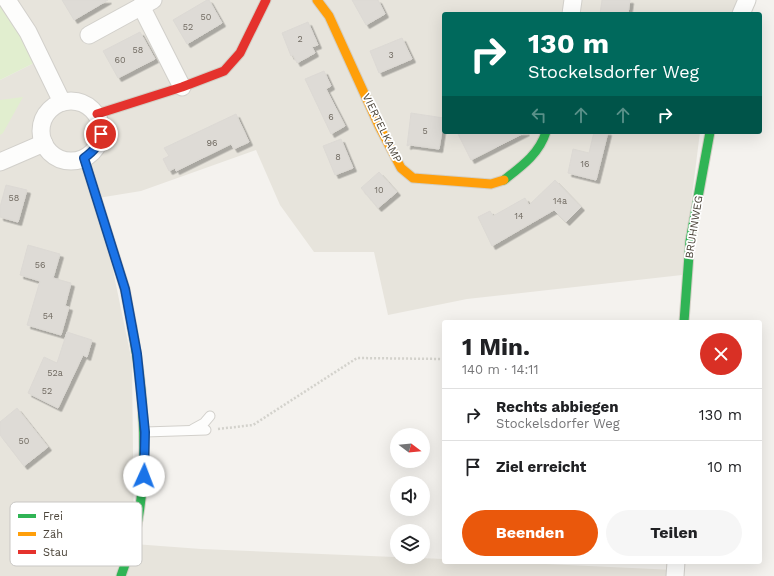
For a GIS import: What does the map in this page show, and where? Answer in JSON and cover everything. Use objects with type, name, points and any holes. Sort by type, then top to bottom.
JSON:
[{"type":"street","points":[[7,0],[28,32],[62,102]]},
{"type":"street","points":[[97,114],[182,87],[224,71],[240,53],[266,0]]},
{"type":"street","name":"VIERTELKAMP","points":[[317,0],[329,16],[379,126],[401,168],[413,178],[491,184],[504,180],[529,161],[543,141],[545,134]]},
{"type":"street","points":[[571,12],[573,0]]},
{"type":"street","points":[[742,12],[747,0]]},
{"type":"street","points":[[89,35],[147,3],[182,87]]},
{"type":"street","points":[[75,101],[87,105],[97,114],[101,124],[100,139],[92,152],[84,158],[75,161],[56,157],[49,151],[44,143],[41,133],[42,123],[46,114],[53,107],[62,102],[75,101]]},
{"type":"street","name":"BRUHNWEG","points":[[684,320],[690,241],[710,134]]},
{"type":"street","points":[[0,162],[44,143]]},
{"type":"street","points":[[84,158],[125,289],[137,354],[145,432],[144,476],[140,502]]},
{"type":"street","points":[[675,576],[676,564]]},
{"type":"street","points":[[121,576],[124,566]]},
{"type":"lane","points":[[190,430],[204,423],[210,416]]},
{"type":"lane","points":[[145,432],[206,430]]},
{"type":"path","points":[[206,430],[253,425],[357,358],[442,359]]},
{"type":"shaded area","points":[[4,0],[737,0],[734,12],[442,12],[442,134],[700,134],[682,275],[467,299],[388,315],[374,252],[314,252],[280,205],[256,150],[141,191],[98,198],[132,362],[134,502],[10,502],[10,566],[142,566],[142,545],[201,549],[390,557],[390,564],[430,564],[430,558],[442,559],[442,564],[544,564],[675,570],[675,576],[0,576],[0,80],[40,60]]},
{"type":"green space","points":[[0,0],[40,60],[0,80]]},
{"type":"green space","points":[[23,97],[3,133],[0,135],[0,100]]},
{"type":"building","points":[[62,0],[108,0],[74,20]]},
{"type":"building","points":[[209,0],[222,23],[187,44],[173,20]]},
{"type":"building","points":[[352,0],[378,0],[385,14],[366,25]]},
{"type":"building","points":[[602,0],[630,0],[628,12],[600,12]]},
{"type":"building","points":[[308,22],[318,45],[312,47],[315,53],[297,63],[293,55],[291,56],[282,33]]},
{"type":"building","points":[[140,32],[155,59],[118,78],[103,51]]},
{"type":"building","points":[[402,38],[412,59],[379,73],[370,51]]},
{"type":"building","points":[[324,71],[331,86],[326,89],[345,126],[331,134],[305,79]]},
{"type":"building","points":[[411,113],[442,118],[442,130],[439,149],[410,145],[412,144],[407,146]]},
{"type":"building","points":[[236,114],[249,142],[234,149],[231,144],[176,171],[175,168],[169,171],[163,159],[169,156],[164,148]]},
{"type":"building","points":[[458,134],[522,134],[471,160]]},
{"type":"building","points":[[594,134],[608,134],[596,180],[568,173],[573,149],[589,153]]},
{"type":"building","points":[[341,139],[353,168],[335,175],[323,146]]},
{"type":"building","points":[[379,172],[397,192],[378,208],[361,188]]},
{"type":"building","points":[[555,180],[581,207],[566,222],[554,210],[492,246],[478,217],[490,211],[493,216],[525,198],[529,205]]},
{"type":"building","points":[[6,185],[27,190],[18,222],[0,217],[0,207]]},
{"type":"building","points":[[28,245],[60,254],[53,278],[71,283],[65,306],[69,307],[61,335],[27,325],[40,281],[20,275]]},
{"type":"building","points":[[67,332],[92,340],[87,357],[83,355],[58,408],[28,393],[44,357],[57,363]]},
{"type":"building","points":[[17,408],[48,447],[24,466],[0,435],[0,422]]},
{"type":"traffic: fast","points":[[504,180],[529,159],[539,147],[545,134]]},
{"type":"traffic: fast","points":[[684,320],[690,241],[710,134]]},
{"type":"traffic: fast","points":[[132,327],[140,377],[144,428],[143,479],[140,502]]},
{"type":"traffic: fast","points":[[121,576],[124,566]]},
{"type":"traffic: slow","points":[[317,0],[329,16],[379,126],[401,168],[413,178],[491,184],[504,180]]},
{"type":"traffic: jam","points":[[97,114],[182,87],[224,71],[240,53],[266,0]]},
{"type":"traffic: jam","points":[[84,158],[125,289],[132,327]]},
{"type":"route","points":[[101,134],[98,144],[92,152],[84,158],[125,289],[137,354],[145,432],[144,476]]}]
